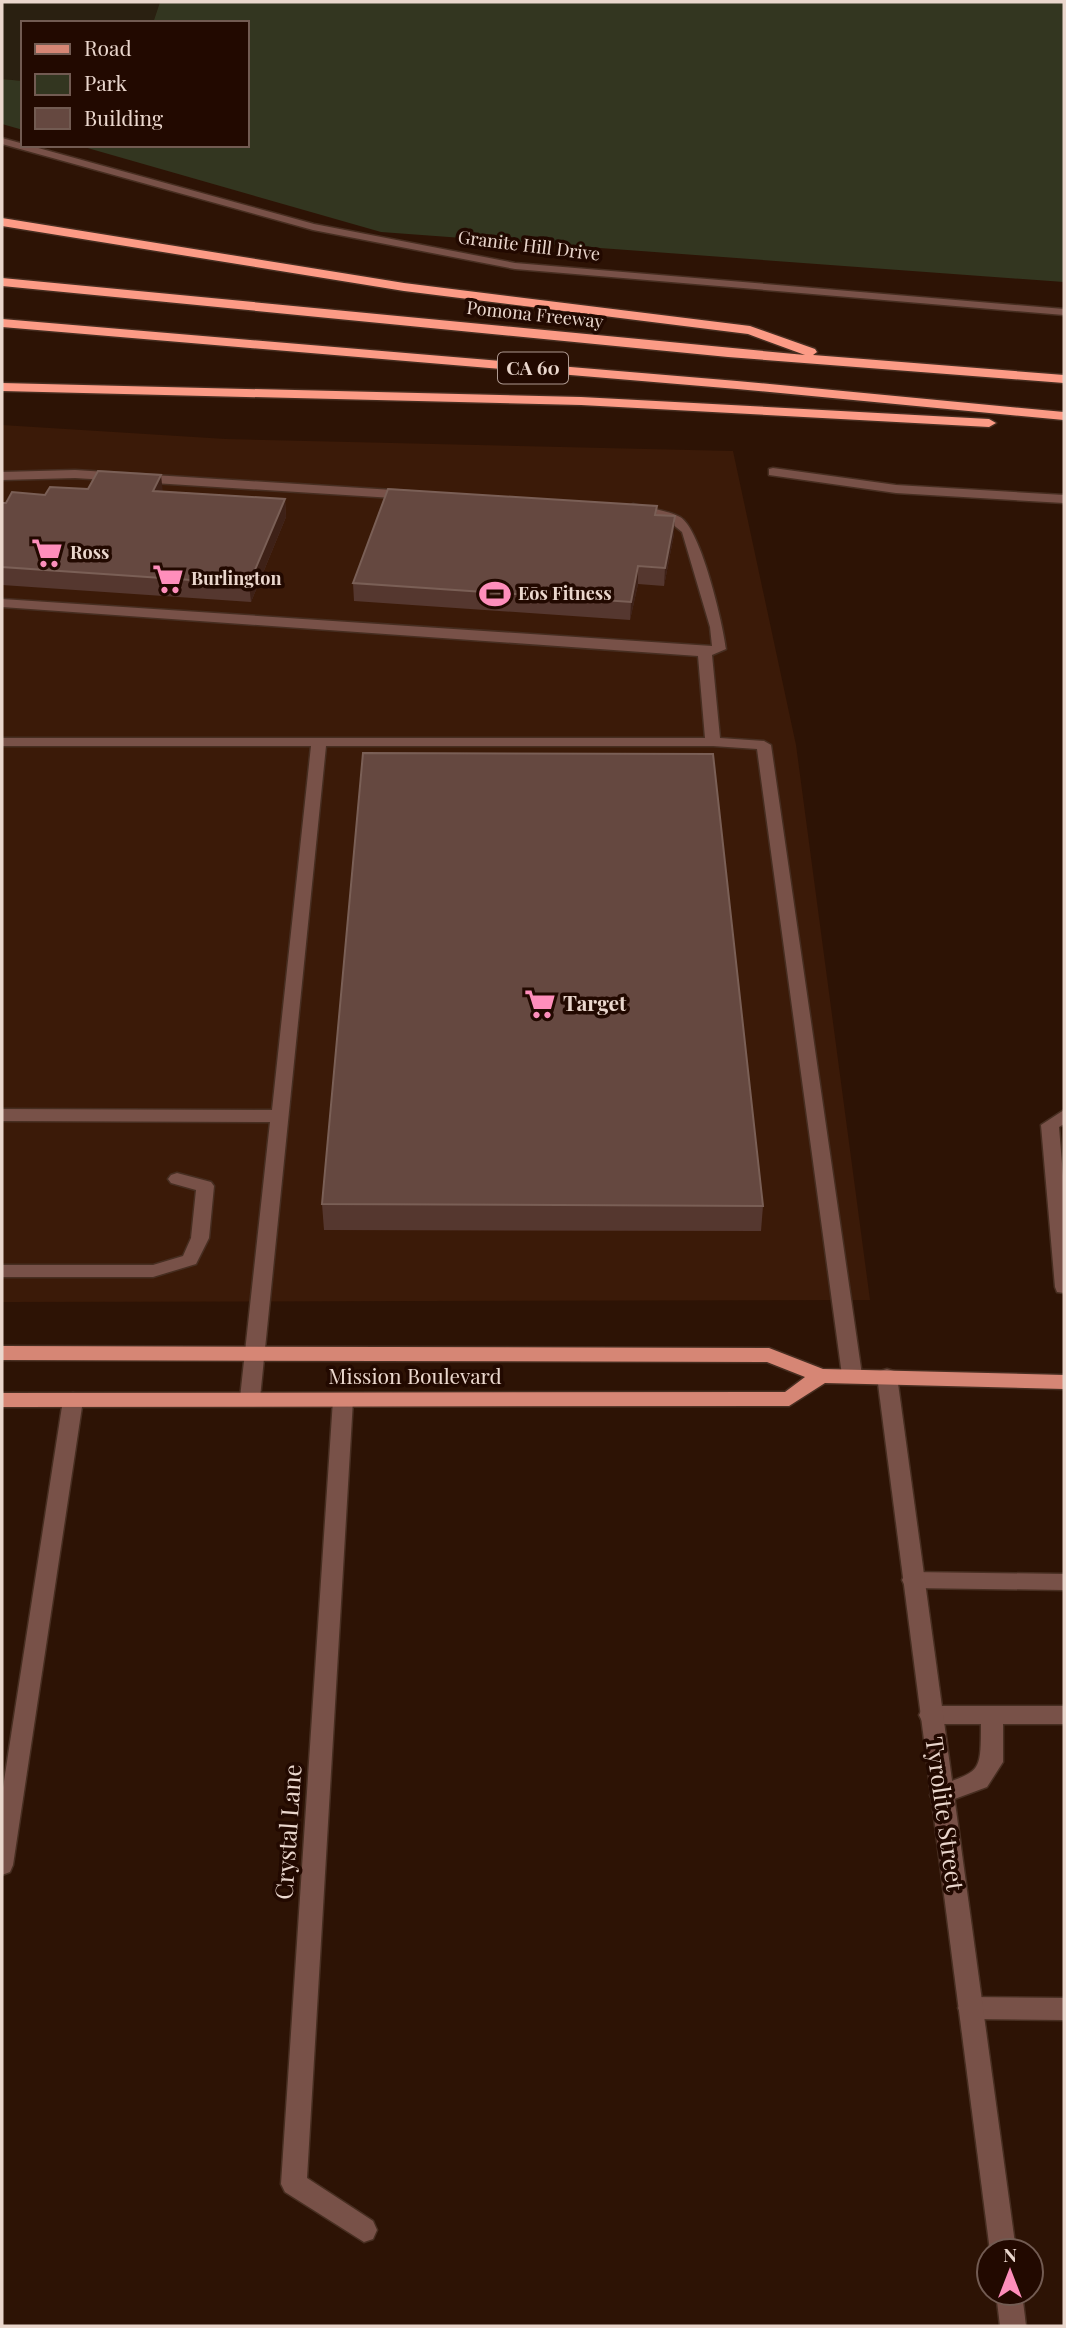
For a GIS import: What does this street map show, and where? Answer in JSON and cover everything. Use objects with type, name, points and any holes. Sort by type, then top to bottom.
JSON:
[{"type":"highway","points":[[2,222],[404,287],[750,330],[839,362]]},
{"type":"highway","name":"Pomona Freeway","points":[[2,282],[839,362],[1064,379]]},
{"type":"highway","name":"CA 60","points":[[2,323],[737,385],[1064,416]]},
{"type":"highway","points":[[2,387],[581,401],[1064,427]]},
{"type":"main road","name":"Mission Boulevard","points":[[2,1353],[769,1355],[821,1376],[1064,1382]]},
{"type":"main road","name":"Mission Boulevard","points":[[2,1400],[789,1399],[821,1376]]},
{"type":"street","name":"Granite Hill Drive","points":[[2,141],[21,146]]},
{"type":"street","name":"Granite Hill Drive","points":[[24,147],[313,227],[516,266],[1064,312]]},
{"type":"street","points":[[773,472],[896,489],[1064,499]]},
{"type":"street","points":[[2,477],[75,474],[416,495]]},
{"type":"street","points":[[2,603],[705,652],[719,649],[717,627],[688,531],[676,520],[624,508]]},
{"type":"street","points":[[705,652],[713,743]]},
{"type":"street","points":[[2,742],[764,744],[852,1375]]},
{"type":"street","points":[[250,1398],[319,742]]},
{"type":"street","points":[[2,1115],[280,1116]]},
{"type":"street","points":[[1064,1116],[1050,1125],[1064,1287]]},
{"type":"street","points":[[2,1270],[153,1271],[190,1260],[200,1238],[205,1186],[177,1179]]},
{"type":"street","name":"Tyrolite Street","points":[[887,1376],[1001,2237]]},
{"type":"street","points":[[2,1865],[73,1400]]},
{"type":"street","name":"Crystal Lane","points":[[343,1400],[294,2184],[364,2230]]},
{"type":"street","points":[[912,1580],[1064,1582]]},
{"type":"street","points":[[930,1715],[1064,1715]]},
{"type":"street","points":[[941,1794],[979,1780],[992,1762],[992,1715]]},
{"type":"street","points":[[970,2008],[1064,2008]]},
{"type":"street","points":[[1011,2307],[1013,2326]]},
{"type":"shaded area","points":[[2,2],[160,2],[154,21],[21,21],[21,81],[2,79]]},
{"type":"shaded area","points":[[2,425],[226,439],[733,451],[796,745],[870,1300],[2,1302]]},
{"type":"green space","points":[[160,2],[1064,2],[1064,282],[381,232],[84,147],[248,147],[248,21],[154,21]]},
{"type":"green space","points":[[2,79],[21,81],[21,129],[2,124]]},
{"type":"building","points":[[98,471],[161,475],[153,491],[285,499],[249,584],[2,567],[2,503],[6,503],[12,492],[45,495],[50,487],[88,489]]},
{"type":"building","points":[[388,489],[657,506],[655,515],[675,516],[665,568],[638,566],[631,602],[353,583]]},
{"type":"building","name":"Target","points":[[363,753],[713,754],[763,1206],[322,1204]]},
{"type":"place","name":"Ross","points":[[47,553]]},
{"type":"place","name":"Burlington","points":[[168,579]]},
{"type":"place","name":"Eōs Fitness","points":[[495,594]]},
{"type":"place","name":"Target","points":[[540,1004]]}]
